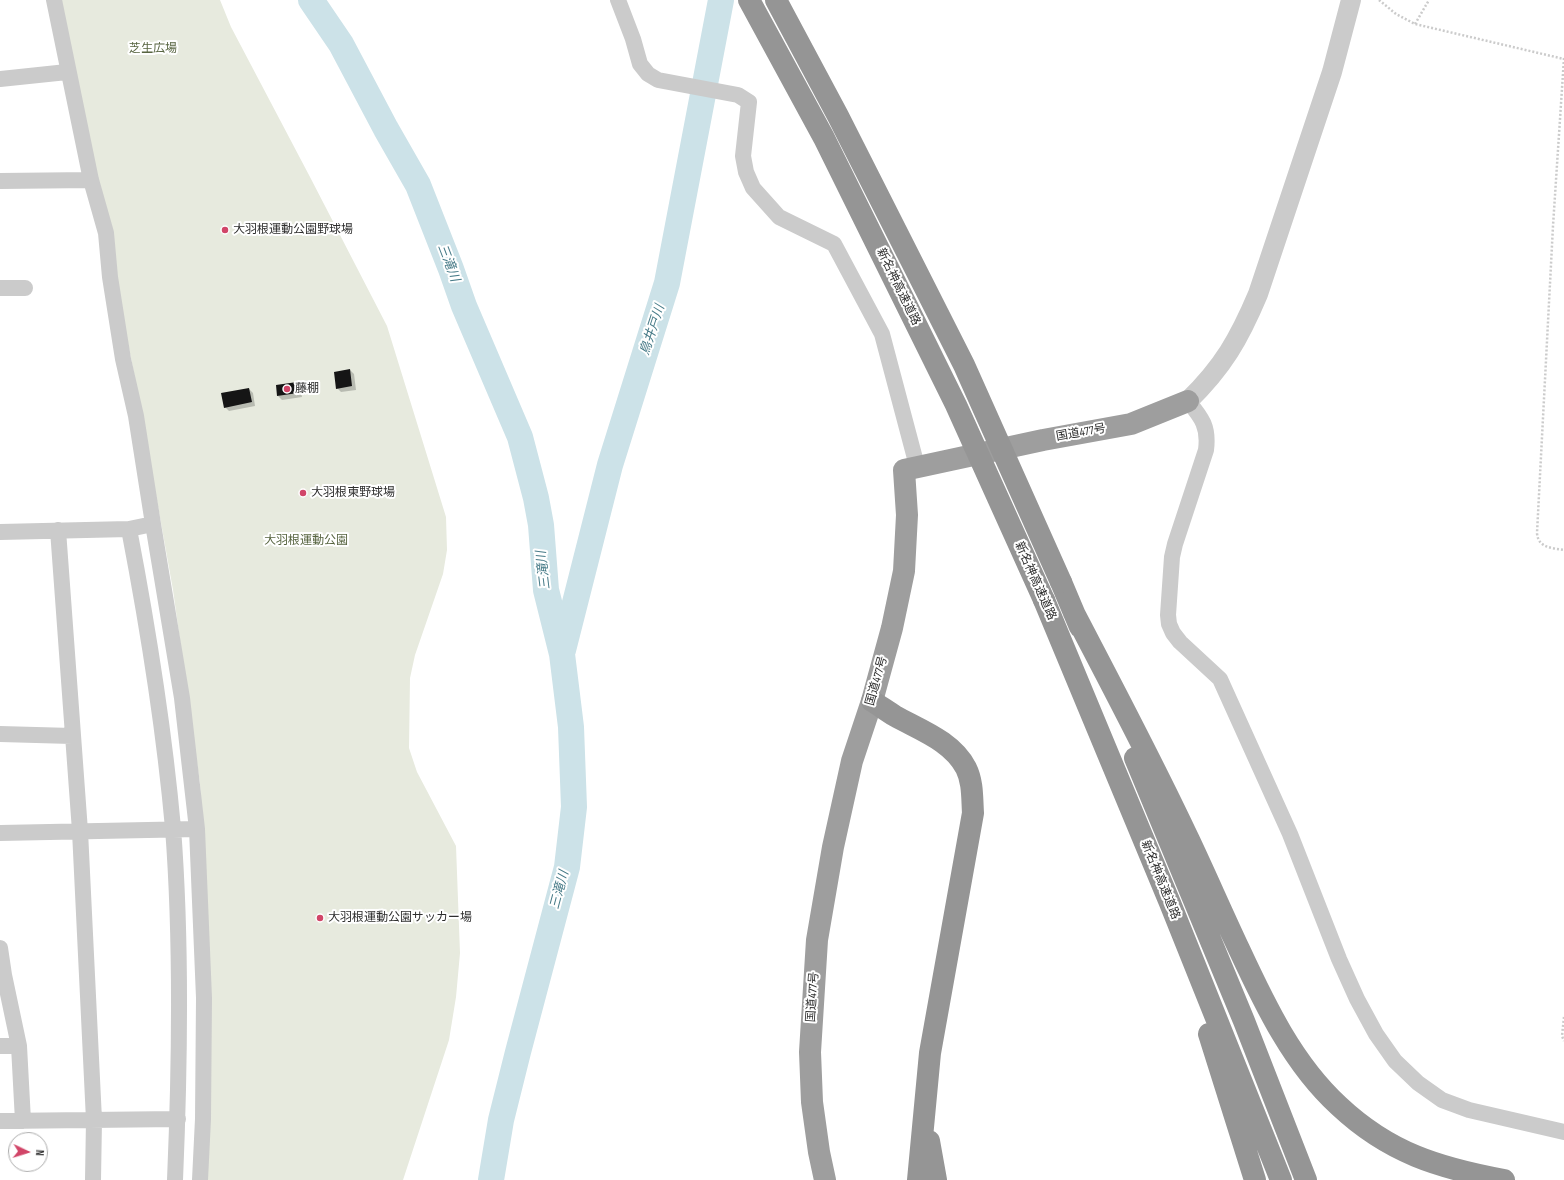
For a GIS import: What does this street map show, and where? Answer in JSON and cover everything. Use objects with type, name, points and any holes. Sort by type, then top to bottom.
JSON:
[{"type":"highway","name":"新名神高速道路","points":[[749,0],[824,138],[952,398],[1044,600],[1170,903],[1281,1180]]},
{"type":"highway","name":"新名神高速道路","points":[[776,0],[838,116],[964,365],[1061,582],[1244,1021],[1306,1180]]},
{"type":"highway","name":"国道477号","points":[[825,1180],[819,1152],[812,1102],[810,1052],[817,940],[834,840],[852,761],[872,701],[892,628],[904,571],[907,515],[904,470],[1043,440],[1131,424],[1188,401]]},
{"type":"highway","points":[[1074,613],[1161,781],[1264,1003],[1303,1065],[1338,1106],[1365,1128],[1399,1149],[1438,1165],[1504,1180]]},
{"type":"highway","points":[[872,701],[938,739],[954,752],[966,768],[972,788],[973,813],[930,1053],[918,1180]]},
{"type":"highway","points":[[1170,903],[1234,1118],[1255,1180]]},
{"type":"highway","points":[[924,1114],[936,1180]]},
{"type":"street","points":[[54,0],[67,72],[91,180],[106,233],[110,277],[123,359],[136,416],[182,698],[197,829],[204,998],[200,1180]]},
{"type":"street","points":[[618,0],[633,39],[640,64],[648,74],[658,80],[738,95],[749,102],[743,156],[746,172],[753,188],[779,217],[834,244],[882,334],[917,466]]},
{"type":"street","points":[[1351,0],[1332,72],[1258,294],[1244,326],[1229,354],[1206,384],[1188,401],[1200,416],[1206,428],[1208,439],[1206,450],[1172,557],[1168,615],[1169,624],[1173,633],[1180,642],[1220,679],[1290,834],[1339,959],[1366,1017],[1395,1061],[1418,1083],[1430,1092],[1455,1105],[1469,1110],[1564,1132]]},
{"type":"street","points":[[0,79],[67,72]]},
{"type":"street","points":[[0,181],[91,180]]},
{"type":"street","points":[[0,288],[25,288]]},
{"type":"street","points":[[0,532],[129,529],[153,524]]},
{"type":"street","points":[[129,529],[157,690],[173,828],[180,989],[178,1119],[175,1180]]},
{"type":"street","points":[[58,530],[80,831],[94,1120],[93,1180]]},
{"type":"street","points":[[0,734],[72,736]]},
{"type":"street","points":[[0,833],[173,828],[197,829]]},
{"type":"street","points":[[0,948],[2,975],[19,1046],[23,1121]]},
{"type":"street","points":[[0,1046],[19,1046]]},
{"type":"street","points":[[0,1121],[178,1119]]},
{"type":"path","points":[[1379,0],[1396,14],[1415,24],[1564,58],[1537,533],[1540,543],[1546,547],[1564,550]]},
{"type":"path","points":[[1415,24],[1429,0]]},
{"type":"path","points":[[1564,1017],[1562,1036],[1564,1041]]},
{"type":"green space","name":"大羽根運動公園","points":[[58,0],[220,0],[231,27],[387,326],[446,517],[447,550],[443,574],[415,655],[410,678],[409,748],[417,772],[456,846],[460,953],[456,997],[449,1040],[403,1180],[205,1180],[211,1001],[200,784],[173,590],[135,378]]},
{"type":"building","points":[[350,369],[352,386],[336,389],[334,372]]},
{"type":"building","name":"藤棚","points":[[297,382],[298,393],[277,396],[276,385]]},
{"type":"building","points":[[249,388],[252,402],[224,408],[221,393]]},
{"type":"waterway","name":"三滝川","points":[[311,0],[341,44],[386,129],[418,185],[464,306],[520,437],[536,498],[541,525],[546,590],[562,654],[571,727],[574,807],[567,867],[501,1120],[491,1180]]},
{"type":"waterway","name":"鳥井戸川","points":[[563,650],[610,465],[667,283],[721,0]]},
{"type":"place","name":"大羽根運動公園野球場","points":[[225,230]]},
{"type":"place","name":"藤棚","points":[[287,389]]},
{"type":"place","name":"大羽根東野球場","points":[[303,493]]},
{"type":"place","name":"大羽根運動公園サッカー場","points":[[320,918]]},
{"type":"park label","name":"芝生広場","points":[[153,49]]}]
